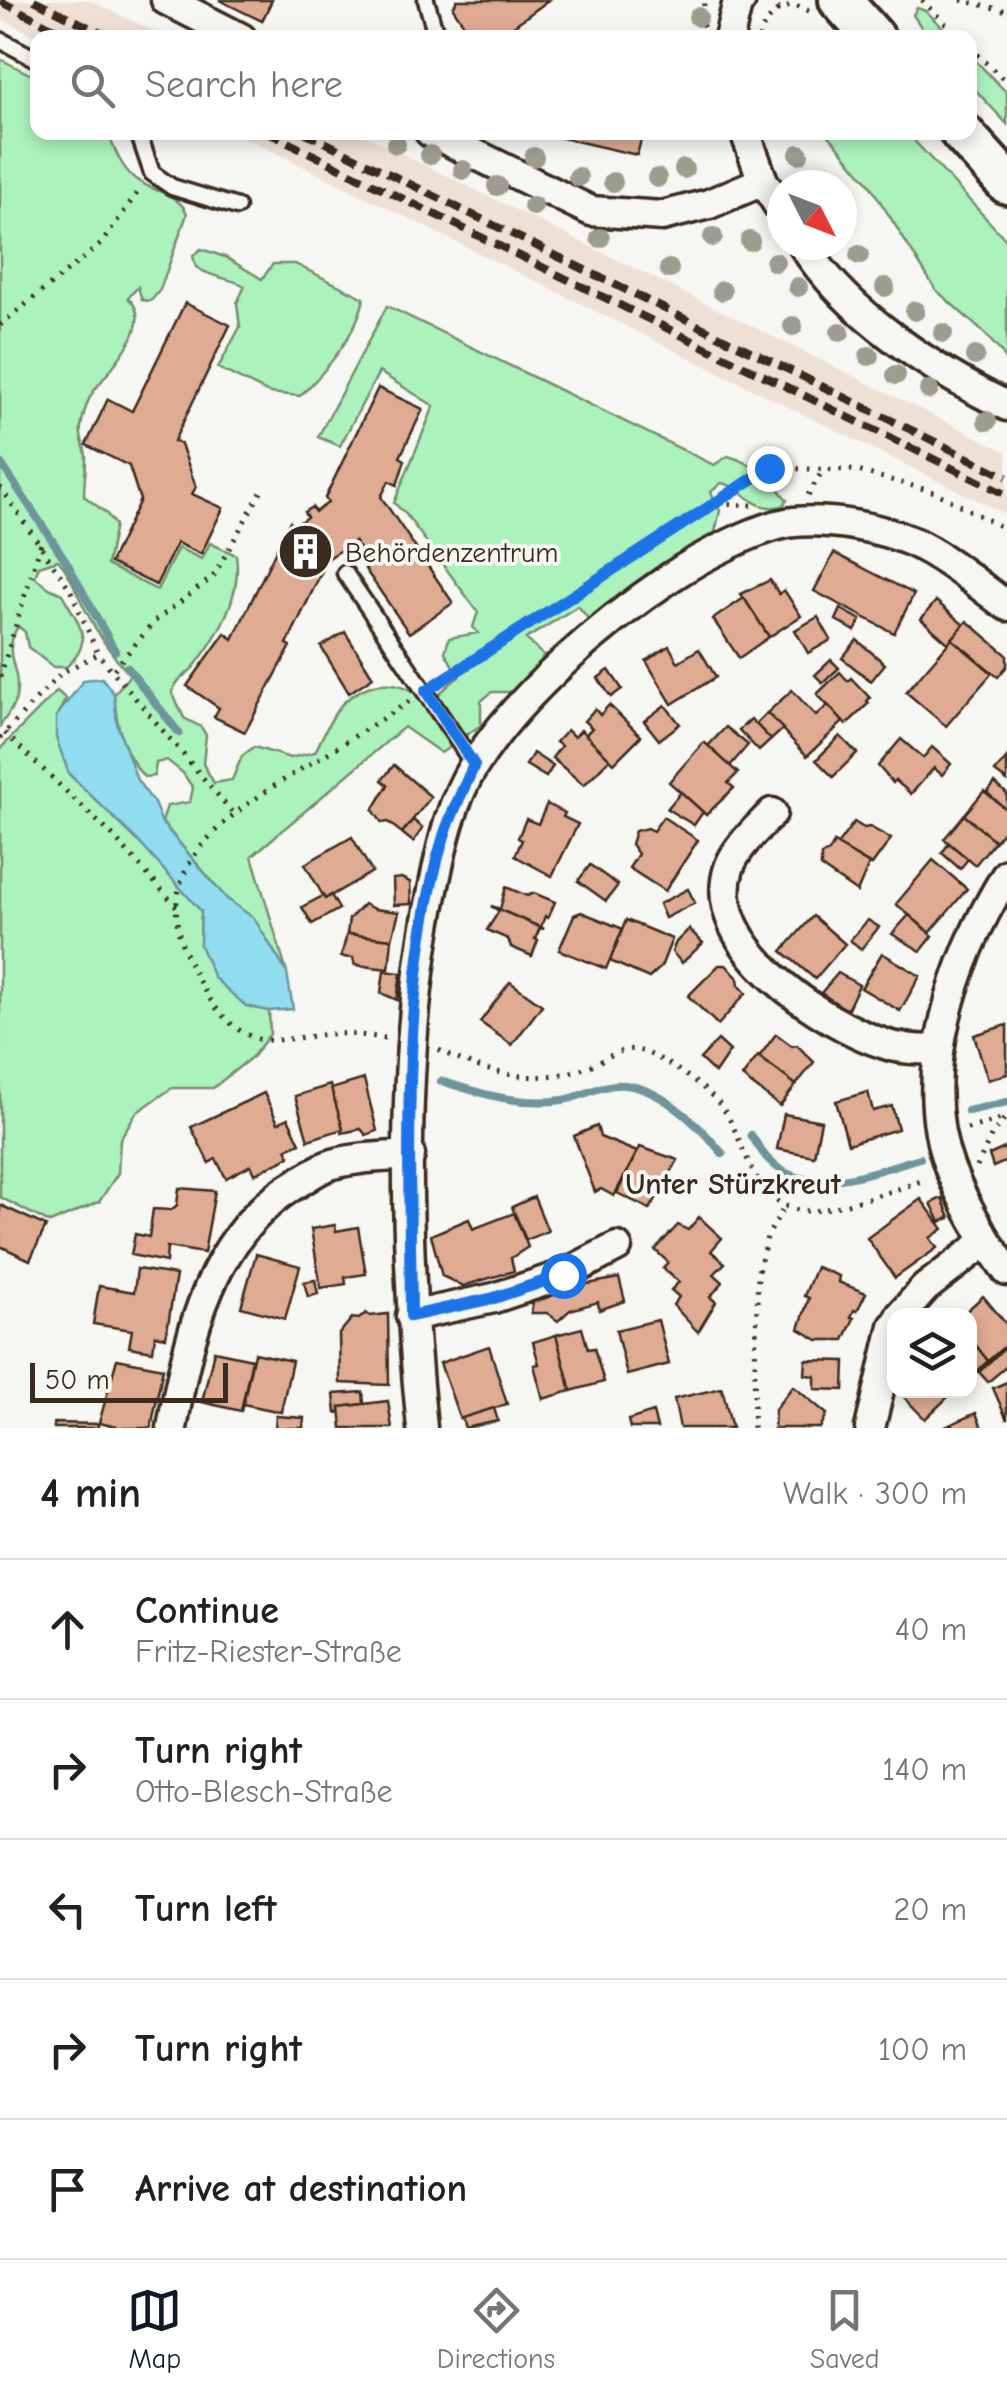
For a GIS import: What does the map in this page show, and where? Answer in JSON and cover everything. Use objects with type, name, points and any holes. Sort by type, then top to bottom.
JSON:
[{"type":"main road","points":[[827,6],[862,30]]},
{"type":"main road","points":[[968,140],[1007,183]]},
{"type":"street","points":[[166,0],[225,30]]},
{"type":"street","points":[[732,30],[741,0]]},
{"type":"street","points":[[446,140],[591,211],[662,216],[709,204],[763,181]]},
{"type":"street","points":[[747,140],[767,187]]},
{"type":"street","points":[[816,260],[864,314],[921,359],[1007,406]]},
{"type":"street","points":[[422,1428],[411,1316],[413,1040],[422,938],[444,836],[474,765],[526,701],[617,614],[705,554],[792,522],[845,524],[914,543],[1007,606]]},
{"type":"street","points":[[772,813],[747,840],[729,868],[727,904],[741,944],[777,982],[825,1014],[886,1045],[938,1050]]},
{"type":"street","points":[[1007,874],[984,915],[956,983],[938,1050],[937,1099],[950,1170],[986,1241],[1007,1271]]},
{"type":"street","points":[[172,1428],[183,1364],[200,1306],[228,1250],[272,1198],[331,1164],[410,1154]]},
{"type":"street","points":[[907,1308],[925,1288],[986,1241]]},
{"type":"street","points":[[411,1316],[494,1298],[563,1275],[617,1247]]},
{"type":"street","points":[[870,1428],[887,1356]]},
{"type":"lane","points":[[426,0],[435,30]]},
{"type":"lane","points":[[0,40],[30,56]]},
{"type":"lane","points":[[141,140],[152,173],[172,186],[238,207]]},
{"type":"lane","points":[[345,574],[474,765]]},
{"type":"path","points":[[703,30],[704,0]]},
{"type":"path","points":[[770,0],[779,9]]},
{"type":"path","points":[[922,0],[952,30]]},
{"type":"path","points":[[961,0],[1007,11]]},
{"type":"path","points":[[762,30],[779,9],[827,6]]},
{"type":"path","points":[[977,53],[1007,83]]},
{"type":"path","points":[[0,325],[101,244],[152,173]]},
{"type":"path","points":[[910,1185],[810,1211],[785,1206],[770,1196],[755,1176],[724,1110],[713,1096],[638,1049],[615,1052],[571,1072],[524,1077],[473,1068],[413,1040],[336,1034],[258,1040],[236,1028],[207,998],[186,956],[178,892],[198,847],[232,812],[769,468],[854,470],[935,492],[1007,530]]},
{"type":"path","points":[[113,670],[154,622],[213,576],[265,485]]},
{"type":"path","points":[[0,487],[70,589],[98,654],[232,812]]},
{"type":"path","points":[[0,677],[41,542]]},
{"type":"path","points":[[98,654],[61,673],[3,736],[112,835],[177,907]]},
{"type":"path","points":[[941,1136],[1006,1117]]},
{"type":"path","points":[[970,1210],[980,1157],[1006,1117]]},
{"type":"path","points":[[753,1428],[758,1272],[767,1237],[785,1206]]},
{"type":"shaded area","points":[[0,0],[89,0],[151,30],[30,33],[0,19]]},
{"type":"shaded area","points":[[250,140],[374,140],[1007,452],[1007,515]]},
{"type":"green space","points":[[917,8],[926,11],[945,30],[923,30],[913,15]]},
{"type":"green space","points":[[0,59],[30,74],[30,140],[111,140],[133,177],[177,201],[187,214],[160,290],[151,301],[142,300],[138,287],[128,298],[136,308],[134,333],[84,413],[84,496],[115,525],[107,565],[157,590],[178,548],[202,559],[210,543],[236,555],[236,584],[221,626],[172,692],[184,718],[201,727],[206,735],[203,764],[214,783],[232,780],[242,756],[254,747],[290,758],[315,752],[343,703],[374,685],[396,685],[426,702],[431,700],[459,677],[445,652],[449,638],[478,633],[473,627],[478,612],[394,503],[434,406],[379,372],[340,446],[318,437],[387,306],[714,465],[728,456],[746,463],[768,478],[787,500],[783,506],[763,506],[721,483],[711,492],[720,511],[715,532],[590,621],[578,606],[526,639],[543,655],[538,671],[513,692],[492,692],[481,701],[481,725],[441,753],[404,727],[252,856],[287,973],[254,919],[227,899],[162,822],[167,806],[190,802],[193,788],[167,760],[156,763],[154,776],[144,777],[130,758],[119,728],[114,694],[130,675],[100,635],[58,560],[39,566],[35,577],[62,594],[81,632],[80,649],[66,667],[53,667],[28,647],[25,632],[18,626],[11,646],[16,698],[0,726]]},
{"type":"green space","points":[[977,62],[1007,93],[1007,124],[977,92]]},
{"type":"green space","points":[[833,140],[913,140],[1007,241],[1007,365],[1002,353],[983,332],[936,290],[868,182]]},
{"type":"green space","points":[[201,249],[225,257],[262,279],[273,264],[295,264],[364,298],[355,325],[339,351],[300,396],[269,393],[218,368],[240,327],[237,303],[245,286],[196,267],[193,256]]},
{"type":"green space","points":[[57,691],[66,699],[56,717],[69,774],[137,840],[201,911],[200,945],[246,1006],[269,1011],[270,1034],[253,1056],[213,1088],[172,1088],[136,1113],[120,1139],[118,1173],[99,1202],[50,1223],[0,1197],[0,749]]},
{"type":"water","points":[[102,678],[114,694],[117,724],[137,780],[154,803],[162,823],[227,899],[254,918],[287,973],[293,1009],[269,1011],[246,1006],[214,978],[200,945],[201,911],[137,840],[69,774],[56,738],[56,717],[84,680]]},
{"type":"building","points":[[219,0],[272,0],[262,21]]},
{"type":"building","points":[[457,0],[549,0],[508,30],[468,30],[453,8]]},
{"type":"building","points":[[571,140],[641,140],[637,155]]},
{"type":"building","points":[[185,303],[230,325],[174,441],[181,444],[196,487],[192,494],[223,508],[201,554],[177,543],[156,585],[110,563],[140,500],[129,466],[86,445],[108,399],[132,411]]},
{"type":"building","name":"Behördenzentrum","points":[[378,388],[423,409],[400,457],[405,460],[397,485],[389,481],[381,497],[453,603],[409,633],[365,569],[370,565],[354,541],[320,564],[323,569],[287,644],[291,646],[245,732],[214,717],[219,708],[187,686],[225,633],[233,639],[290,521],[294,526],[307,517],[304,512],[312,507],[315,512],[328,503],[325,498]]},
{"type":"building","points":[[834,553],[914,594],[894,633],[814,591]]},
{"type":"building","points":[[770,580],[779,594],[784,590],[801,616],[769,637],[741,594]]},
{"type":"building","points":[[744,598],[769,637],[739,658],[713,619]]},
{"type":"building","points":[[936,601],[964,625],[948,643],[921,619]]},
{"type":"building","points":[[841,609],[861,620],[855,631],[836,620]]},
{"type":"building","points":[[818,617],[831,640],[808,653],[795,630]]},
{"type":"building","points":[[967,621],[1007,655],[1007,666],[998,677],[952,639]]},
{"type":"building","points":[[345,632],[373,677],[349,693],[321,647]]},
{"type":"building","points":[[952,639],[992,673],[946,726],[906,692]]},
{"type":"building","points":[[857,640],[885,664],[871,681],[842,658]]},
{"type":"building","points":[[669,646],[678,662],[699,649],[716,677],[672,704],[646,661]]},
{"type":"building","points":[[831,660],[839,668],[823,683],[815,675]]},
{"type":"building","points":[[609,670],[622,689],[611,697],[598,678]]},
{"type":"building","points":[[840,672],[870,698],[846,725],[817,694]]},
{"type":"building","points":[[792,690],[816,716],[828,705],[843,722],[807,756],[767,713]]},
{"type":"building","points":[[609,705],[641,736],[614,763],[585,735],[592,728],[584,721],[595,709],[600,715]]},
{"type":"building","points":[[665,705],[680,724],[659,740],[644,721]]},
{"type":"building","points":[[767,713],[783,729],[771,740],[756,724]]},
{"type":"building","points":[[751,719],[771,740],[759,751],[739,730]]},
{"type":"building","points":[[726,727],[748,745],[730,766],[708,746]]},
{"type":"building","points":[[567,730],[574,737],[581,730],[610,759],[584,785],[552,758],[561,746],[556,742]]},
{"type":"building","points":[[840,736],[857,753],[833,777],[816,760]]},
{"type":"building","points":[[901,739],[923,758],[932,747],[951,764],[942,775],[934,768],[911,794],[895,780],[893,783],[878,766]]},
{"type":"building","points":[[704,742],[738,773],[728,783],[734,788],[706,815],[669,782]]},
{"type":"building","points":[[533,753],[553,766],[546,777],[526,765]]},
{"type":"building","points":[[1007,758],[1007,781],[995,772]]},
{"type":"building","points":[[394,765],[431,797],[402,833],[388,822],[382,823],[373,810],[388,785],[382,780]]},
{"type":"building","points":[[995,783],[1007,794],[1007,810],[987,793]]},
{"type":"building","points":[[984,791],[1007,810],[1007,827],[995,841],[964,815]]},
{"type":"building","points":[[681,792],[703,812],[694,825],[667,809]]},
{"type":"building","points":[[547,804],[578,824],[552,876],[515,856],[526,819],[538,824]]},
{"type":"building","points":[[964,815],[995,841],[975,865],[944,839]]},
{"type":"building","points":[[663,817],[698,840],[665,891],[629,868],[638,854],[631,844],[635,831],[653,831]]},
{"type":"building","points":[[413,820],[423,828],[413,842],[402,833]]},
{"type":"building","points":[[854,822],[891,839],[872,865],[837,845]]},
{"type":"building","points":[[352,837],[372,872],[325,899],[305,864]]},
{"type":"building","points":[[834,843],[869,864],[857,892],[821,867],[821,855],[829,852]]},
{"type":"building","points":[[949,843],[968,859],[960,869],[942,853]]},
{"type":"building","points":[[933,860],[967,889],[930,933],[896,904]]},
{"type":"building","points":[[590,865],[618,885],[606,901],[578,881]]},
{"type":"building","points":[[393,879],[410,882],[411,904],[394,905]]},
{"type":"building","points":[[506,887],[555,902],[548,918],[545,916],[541,927],[544,929],[491,906],[500,909]]},
{"type":"building","points":[[688,889],[695,903],[665,918],[659,904]]},
{"type":"building","points":[[331,895],[339,909],[312,924],[302,907]]},
{"type":"building","points":[[364,904],[399,912],[392,939],[347,934],[349,919]]},
{"type":"building","points":[[491,906],[544,929],[540,928],[535,939],[538,940],[532,956],[487,930],[499,911]]},
{"type":"building","points":[[581,912],[623,929],[606,969],[559,950],[574,915]]},
{"type":"building","points":[[909,915],[933,936],[921,951],[892,934]]},
{"type":"building","points":[[813,916],[845,944],[815,979],[782,951]]},
{"type":"building","points":[[626,920],[672,939],[661,967],[649,978],[610,961]]},
{"type":"building","points":[[868,920],[879,927],[861,949],[850,940]]},
{"type":"building","points":[[689,929],[703,943],[682,963],[672,952]]},
{"type":"building","points":[[347,934],[392,939],[389,969],[355,965],[353,958],[341,957]]},
{"type":"building","points":[[882,953],[920,976],[900,1011],[861,988]]},
{"type":"building","points":[[719,965],[726,965],[746,993],[718,1025],[688,996]]},
{"type":"building","points":[[384,971],[401,973],[397,1000],[381,993]]},
{"type":"building","points":[[838,973],[859,985],[847,1010],[821,993]]},
{"type":"building","points":[[510,982],[542,1005],[512,1045],[480,1022]]},
{"type":"building","points":[[1007,1025],[1007,1074],[988,1080],[974,1035]]},
{"type":"building","points":[[776,1034],[792,1046],[797,1045],[814,1062],[796,1085],[759,1057]]},
{"type":"building","points":[[718,1040],[730,1051],[715,1073],[700,1059]]},
{"type":"building","points":[[758,1056],[796,1085],[780,1106],[742,1077]]},
{"type":"building","points":[[364,1079],[377,1131],[366,1135],[361,1129],[342,1133],[331,1089]]},
{"type":"building","points":[[330,1085],[343,1129],[308,1140],[295,1096]]},
{"type":"building","points":[[868,1092],[873,1111],[892,1106],[898,1129],[848,1144],[836,1101]]},
{"type":"building","points":[[264,1093],[278,1123],[288,1118],[300,1143],[286,1149],[290,1156],[255,1174],[251,1165],[226,1178],[216,1159],[209,1163],[191,1127]]},
{"type":"building","points":[[784,1114],[821,1121],[814,1156],[777,1149]]},
{"type":"building","points":[[597,1126],[600,1137],[637,1152],[614,1196],[601,1189],[595,1192],[574,1136]]},
{"type":"building","points":[[640,1147],[678,1160],[650,1209],[617,1193]]},
{"type":"building","points":[[1007,1147],[1007,1161],[993,1167],[989,1155]]},
{"type":"building","points":[[179,1188],[215,1191],[204,1253],[167,1247],[166,1262],[131,1255],[135,1234],[149,1237],[153,1209],[171,1210],[177,1205]]},
{"type":"building","points":[[534,1197],[548,1231],[526,1240],[512,1207]]},
{"type":"building","points":[[942,1198],[950,1218],[940,1222],[931,1203]]},
{"type":"building","points":[[921,1199],[943,1229],[930,1238],[937,1248],[895,1278],[867,1238]]},
{"type":"building","points":[[0,1205],[46,1226],[30,1260],[0,1246]]},
{"type":"building","points":[[514,1213],[528,1247],[511,1258],[514,1271],[463,1286],[442,1276],[431,1235],[469,1219],[473,1229]]},
{"type":"building","points":[[699,1217],[722,1238],[711,1251],[725,1263],[714,1274],[723,1282],[710,1297],[716,1302],[698,1332],[673,1305],[679,1297],[671,1290],[679,1282],[663,1268],[668,1262],[655,1250],[678,1225],[688,1230]]},
{"type":"building","points":[[335,1225],[336,1231],[358,1227],[366,1274],[345,1277],[346,1284],[321,1288],[311,1229]]},
{"type":"building","points":[[256,1254],[300,1266],[285,1319],[241,1307]]},
{"type":"building","points":[[816,1267],[839,1276],[838,1282],[866,1293],[857,1311],[854,1310],[844,1340],[818,1340],[799,1329],[809,1298],[804,1296]]},
{"type":"building","points":[[137,1269],[176,1275],[166,1337],[155,1335],[153,1351],[129,1347],[132,1330],[93,1324],[99,1286],[134,1292]]},
{"type":"building","points":[[619,1278],[625,1301],[599,1310],[598,1302],[570,1310],[558,1321],[547,1313],[531,1313],[534,1296],[543,1299],[572,1287]]},
{"type":"building","points":[[315,1280],[318,1294],[308,1297],[304,1282]]},
{"type":"building","points":[[983,1296],[1007,1325],[1007,1344],[988,1361],[977,1347],[977,1308],[970,1308]]},
{"type":"building","points":[[366,1313],[388,1314],[389,1385],[340,1383],[339,1334],[352,1318],[359,1319]]},
{"type":"building","points":[[658,1320],[669,1364],[627,1375],[616,1330]]},
{"type":"building","points":[[582,1328],[588,1349],[594,1348],[604,1382],[571,1391],[556,1335]]},
{"type":"building","points":[[556,1335],[571,1391],[543,1399],[533,1342]]},
{"type":"building","points":[[489,1346],[507,1404],[460,1419],[440,1363]]},
{"type":"building","points":[[1006,1346],[1007,1366],[988,1382],[979,1372]]},
{"type":"building","points":[[977,1347],[988,1361],[977,1371]]},
{"type":"building","points":[[214,1351],[252,1359],[241,1411],[202,1402]]},
{"type":"building","points":[[254,1353],[292,1361],[281,1412],[243,1404]]},
{"type":"building","points":[[117,1359],[163,1368],[151,1428],[99,1423]]},
{"type":"building","points":[[806,1360],[845,1361],[844,1390],[815,1389],[815,1376],[805,1375]]},
{"type":"building","points":[[1007,1382],[1007,1420],[993,1388]]},
{"type":"building","points":[[793,1386],[827,1414],[820,1428],[774,1428],[775,1409]]},
{"type":"building","points":[[722,1388],[732,1428],[680,1428],[674,1399]]},
{"type":"building","points":[[363,1392],[364,1404],[340,1407],[336,1413],[334,1394]]},
{"type":"building","points":[[905,1398],[947,1398],[925,1419]]},
{"type":"building","points":[[388,1401],[392,1428],[342,1428],[340,1407]]},
{"type":"building","points":[[494,1408],[498,1421],[465,1428],[462,1418]]},
{"type":"building","points":[[653,1412],[657,1428],[630,1428],[628,1420]]},
{"type":"building","points":[[976,1413],[982,1428],[945,1428],[945,1427]]},
{"type":"building","points":[[276,1416],[304,1418],[303,1428],[275,1428]]},
{"type":"building","points":[[54,1423],[98,1424],[98,1428],[54,1428]]},
{"type":"waterway","points":[[0,462],[66,561],[115,651]]},
{"type":"waterway","points":[[127,667],[179,733]]},
{"type":"waterway","points":[[441,1081],[531,1101],[563,1100],[615,1085],[646,1090],[675,1108],[723,1154]]},
{"type":"waterway","points":[[968,1111],[1007,1102]]},
{"type":"waterway","points":[[751,1135],[770,1161],[803,1179],[843,1179],[920,1158]]},
{"type":"railway","points":[[34,0],[95,30]]},
{"type":"railway","points":[[0,1],[58,30]]},
{"type":"railway","points":[[283,140],[1007,495]]},
{"type":"railway","points":[[320,140],[1007,477]]},
{"type":"place","name":"Behördenzentrum","points":[[306,552]]},
{"type":"district","name":"Unter Stürzkreut","points":[[733,1184]]},
{"type":"route","points":[[563,1275],[494,1298],[411,1316],[413,1040],[422,938],[444,836],[474,765],[426,691],[769,468]]}]
